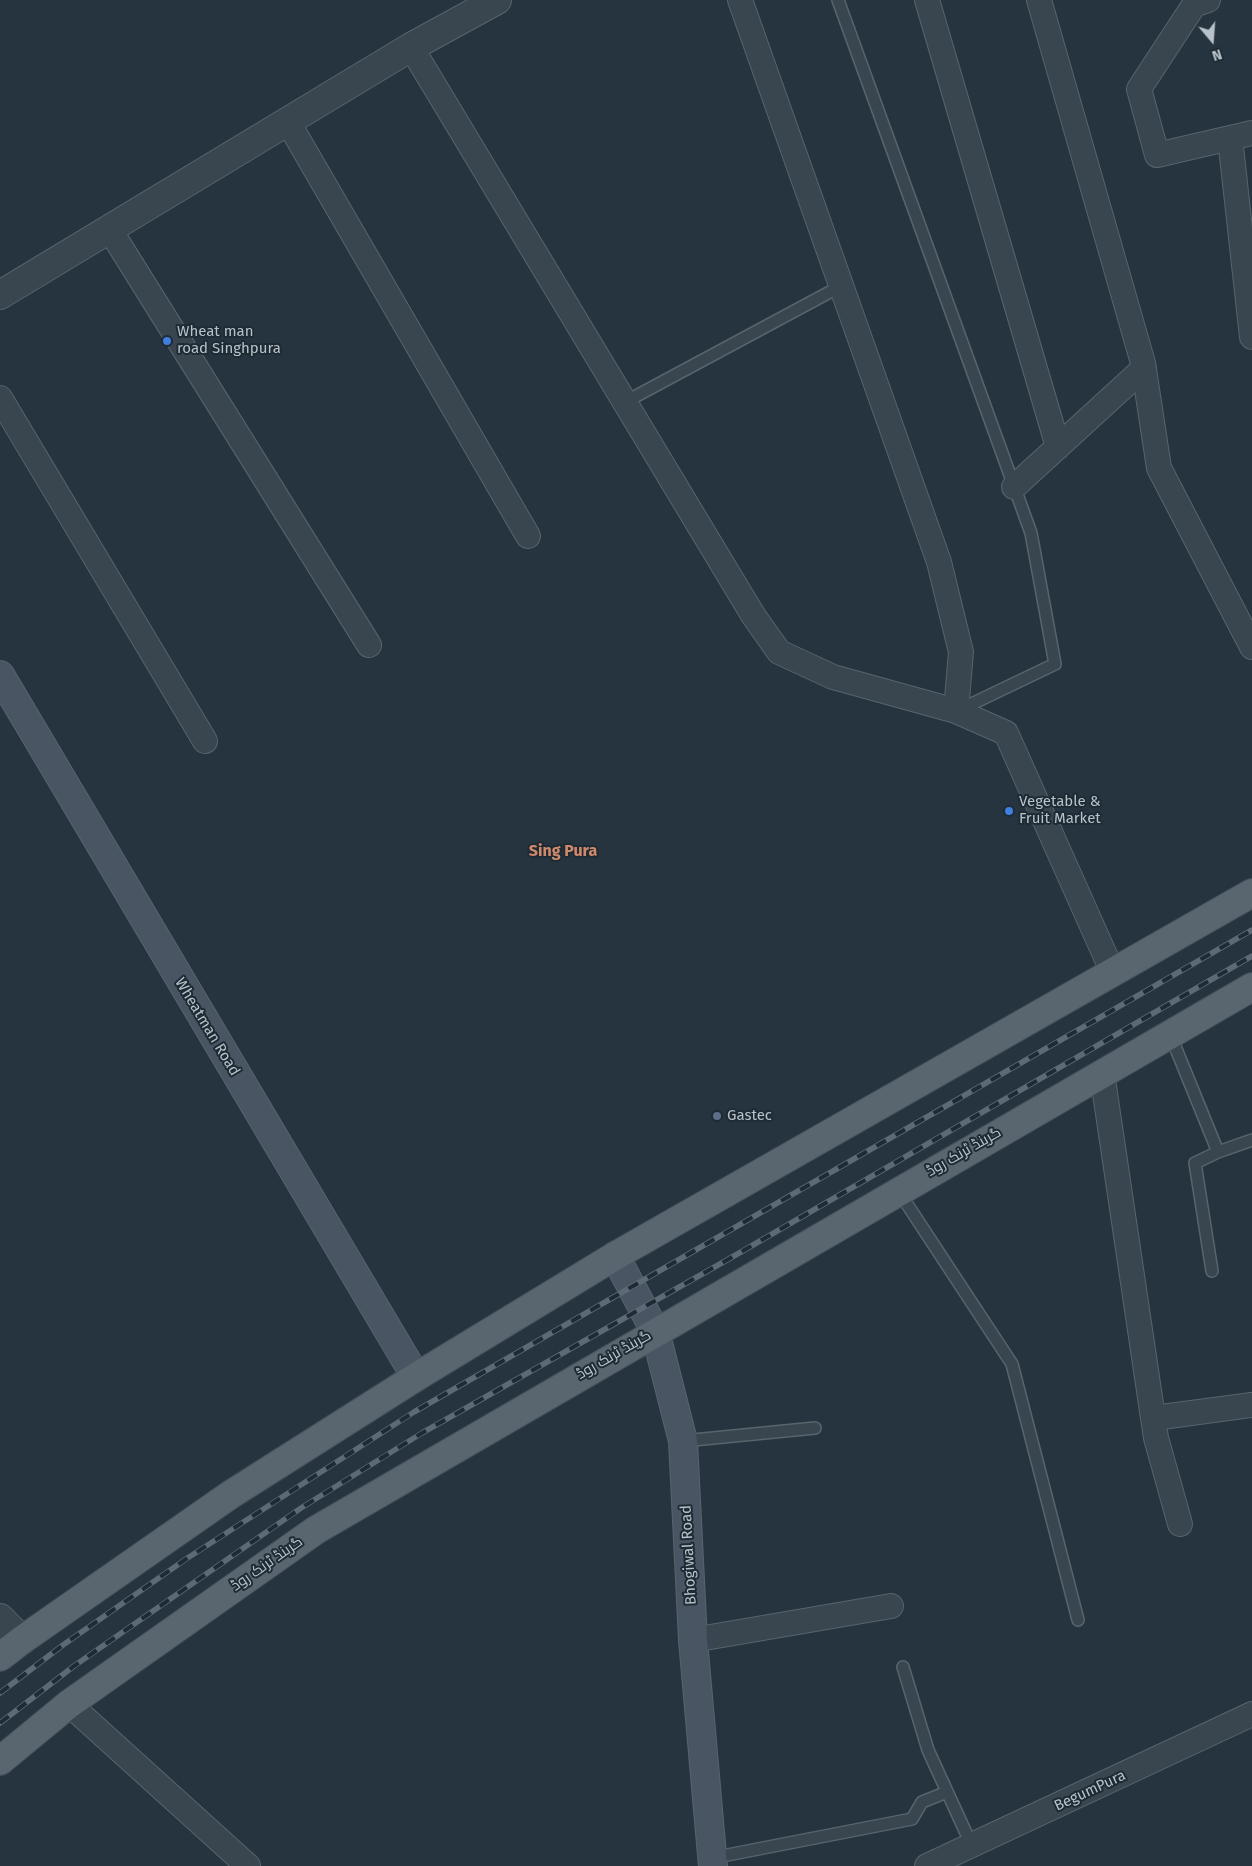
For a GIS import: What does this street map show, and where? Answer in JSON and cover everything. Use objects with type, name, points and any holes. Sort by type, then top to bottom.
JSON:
[{"type":"main road","name":"Wheatman Road","points":[[0,676],[416,1377]]},
{"type":"main road","points":[[0,1658],[22,1640],[230,1494],[416,1377],[615,1256],[991,1040],[1252,894]]},
{"type":"main road","name":"گرینڈ ٹرنک روڈ","points":[[0,1761],[68,1704],[316,1530],[655,1331],[1252,987]]},
{"type":"main road","name":"Bhogiwal Road","points":[[615,1256],[655,1331],[683,1441],[693,1640],[712,1862]]},
{"type":"street","points":[[0,295],[411,47],[497,0]]},
{"type":"street","points":[[740,0],[939,562],[961,652],[956,711]]},
{"type":"street","points":[[927,0],[1058,447]]},
{"type":"street","points":[[1039,0],[1144,368],[1159,468],[1252,647]]},
{"type":"street","points":[[1208,0],[1194,6],[1139,89],[1156,154],[1241,136],[1252,338]]},
{"type":"street","points":[[411,47],[753,615],[779,652],[832,677],[956,711],[1006,733],[1113,973]]},
{"type":"street","points":[[288,122],[528,536]]},
{"type":"street","points":[[110,230],[369,645]]},
{"type":"street","points":[[1014,487],[1144,368]]},
{"type":"street","points":[[0,398],[205,741]]},
{"type":"street","points":[[1102,1073],[1156,1438],[1180,1524]]},
{"type":"street","points":[[1154,1418],[1252,1405]]},
{"type":"street","points":[[693,1640],[891,1606]]},
{"type":"street","points":[[0,1618],[22,1640]]},
{"type":"street","points":[[68,1704],[248,1866]]},
{"type":"street","name":"BegumPura","points":[[941,1863],[972,1846],[1252,1714]]},
{"type":"lane","points":[[838,0],[1031,533],[1055,664],[956,711]]},
{"type":"lane","points":[[625,402],[841,286]]},
{"type":"lane","points":[[1170,1034],[1218,1152]]},
{"type":"lane","points":[[1212,1271],[1195,1163],[1218,1152],[1252,1140]]},
{"type":"lane","points":[[898,1191],[1012,1364],[1078,1620]]},
{"type":"lane","points":[[683,1441],[815,1428]]},
{"type":"lane","points":[[903,1667],[928,1750],[972,1846]]},
{"type":"lane","points":[[712,1862],[912,1819],[922,1802],[947,1792]]},
{"type":"railway","points":[[0,1693],[63,1645],[186,1559],[414,1412],[1252,930]]},
{"type":"railway","points":[[0,1723],[74,1666],[301,1508],[422,1433],[741,1252],[1252,956]]},
{"type":"place","name":"Wheat man road Singhpura","points":[[167,341]]},
{"type":"place","name":"Vegetable & Fruit Market","points":[[1009,811]]},
{"type":"place","name":"Gastec","points":[[717,1116]]},
{"type":"district","name":"Sing Pura","points":[[563,852]]}]
